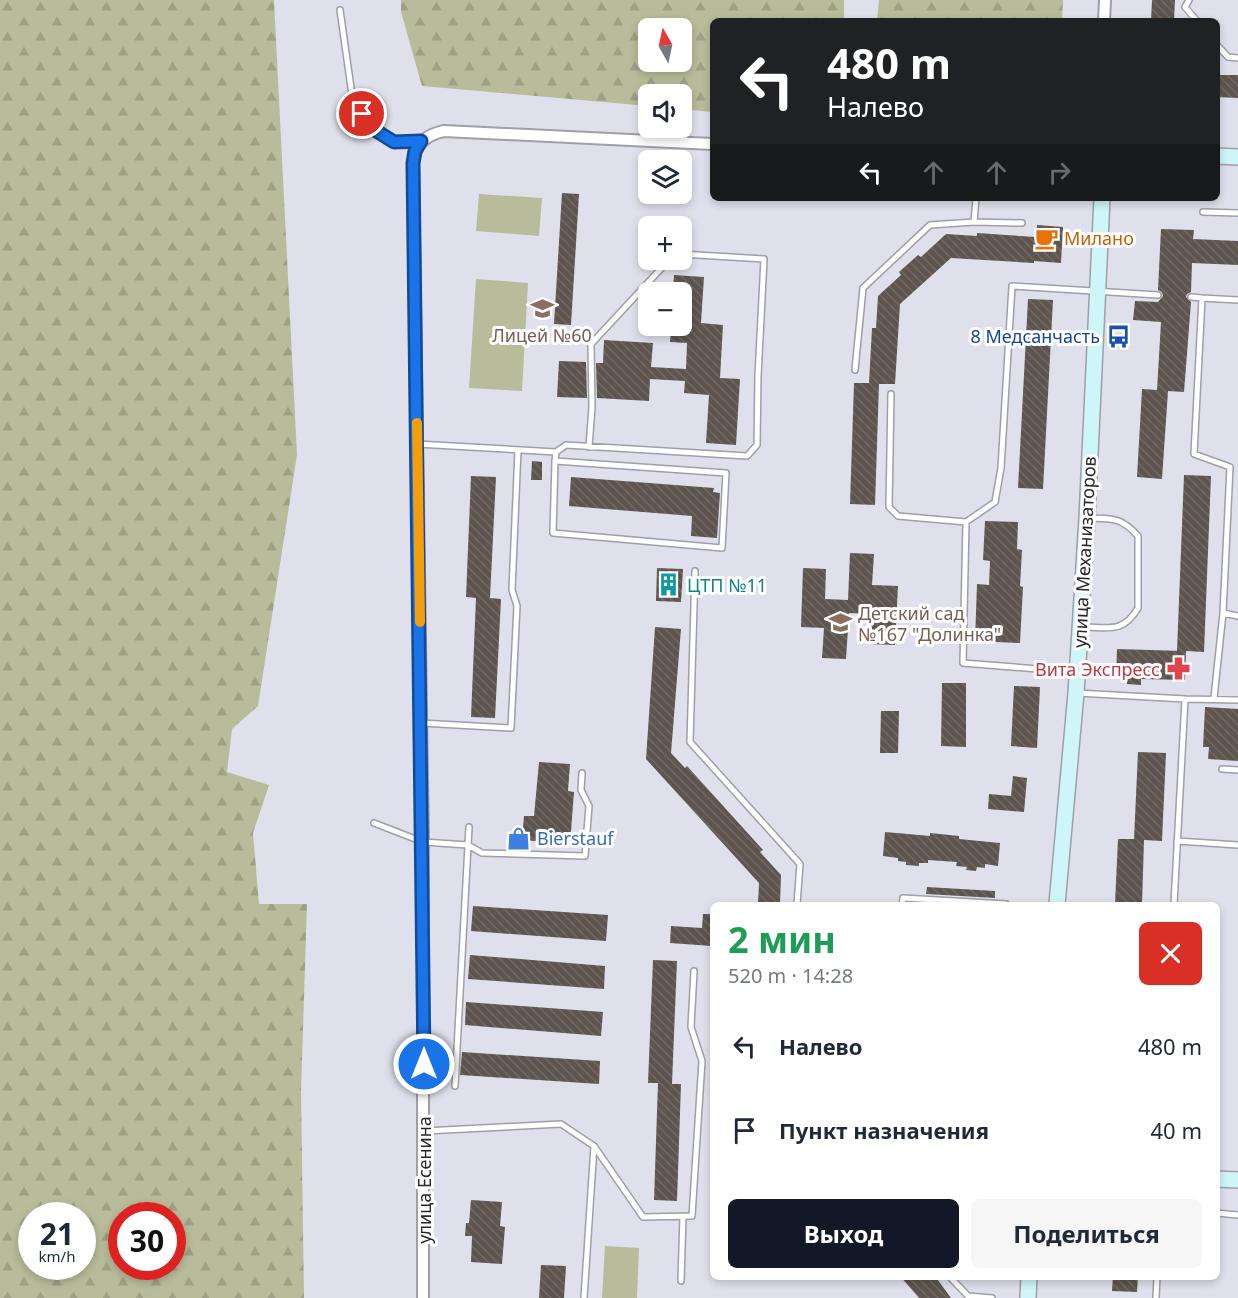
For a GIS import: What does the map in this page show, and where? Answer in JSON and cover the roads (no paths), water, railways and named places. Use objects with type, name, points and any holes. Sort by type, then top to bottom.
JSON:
[{"type":"main road","points":[[1220,156],[1238,157]]},
{"type":"main road","name":"улица Механизаторов","points":[[1057,902],[1076,693],[1087,518],[1102,201]]},
{"type":"main road","points":[[1220,1179],[1238,1180]]},
{"type":"main road","points":[[1028,1298],[1029,1280]]},
{"type":"street","points":[[1104,18],[1105,0]]},
{"type":"street","points":[[421,141],[432,133],[462,131],[710,144]]},
{"type":"street","name":"улица Есенина","points":[[421,141],[415,151],[413,163],[423,842],[425,1131],[423,1298]]},
{"type":"lane","points":[[1189,0],[1185,7],[1194,18]]},
{"type":"lane","points":[[340,10],[353,102],[370,127],[394,142],[421,141]]},
{"type":"lane","points":[[1220,48],[1228,57],[1238,58]]},
{"type":"lane","points":[[974,222],[976,201]]},
{"type":"lane","points":[[1203,212],[1238,213]]},
{"type":"lane","points":[[855,370],[863,288],[930,225],[974,222],[1022,223]]},
{"type":"lane","points":[[417,444],[556,452],[566,446],[747,456],[757,445],[764,259],[692,255]]},
{"type":"lane","points":[[589,447],[592,407],[591,344],[660,270]]},
{"type":"lane","points":[[891,394],[889,507],[898,516],[966,522],[995,502],[1000,468],[1012,286],[1158,295]]},
{"type":"lane","points":[[1191,297],[1238,300]]},
{"type":"lane","points":[[1202,298],[1194,454],[1230,467],[1223,613],[1214,698]]},
{"type":"lane","points":[[421,723],[511,728],[517,606],[512,590],[518,450]]},
{"type":"lane","points":[[555,460],[726,473],[722,548],[553,533],[555,460],[556,452]]},
{"type":"lane","points":[[1080,627],[1121,627],[1132,618],[1138,608],[1138,536],[1126,523],[1087,518]]},
{"type":"lane","points":[[966,522],[963,663],[1077,672]]},
{"type":"lane","points":[[695,571],[690,742],[800,864],[797,902]]},
{"type":"lane","points":[[1223,613],[1238,616]]},
{"type":"lane","points":[[1076,693],[1238,700]]},
{"type":"lane","points":[[1174,902],[1185,699]]},
{"type":"lane","points":[[1222,769],[1238,770]]},
{"type":"lane","points":[[374,823],[423,842],[468,845],[482,853],[585,856],[589,806],[581,790],[582,773]]},
{"type":"lane","points":[[455,1086],[469,827]]},
{"type":"lane","points":[[1178,841],[1238,845]]},
{"type":"lane","points":[[902,902],[903,898],[972,902]]},
{"type":"lane","points":[[425,1131],[561,1124],[594,1146],[643,1217],[692,1216],[702,1061],[691,1027],[694,972]]},
{"type":"lane","points":[[584,1298],[594,1146]]},
{"type":"lane","points":[[1220,1214],[1238,1215]]},
{"type":"lane","points":[[681,1281],[683,1216]]},
{"type":"lane","points":[[953,1280],[968,1296],[992,1298]]},
{"type":"lane","points":[[1156,1298],[1157,1280]]},
{"type":"place","name":"Милано","points":[[1046,238]]},
{"type":"place","name":"Лицей №60","points":[[542,309]]},
{"type":"place","name":"8 Медсанчасть","points":[[1118,336]]},
{"type":"place","name":"ЦТП №11","points":[[669,585]]},
{"type":"place","name":"Детский сад №167 \"Долинка\"","points":[[840,623]]},
{"type":"place","name":"Вита Экспресс","points":[[1178,669]]},
{"type":"place","name":"Bierstauf","points":[[519,838]]}]
